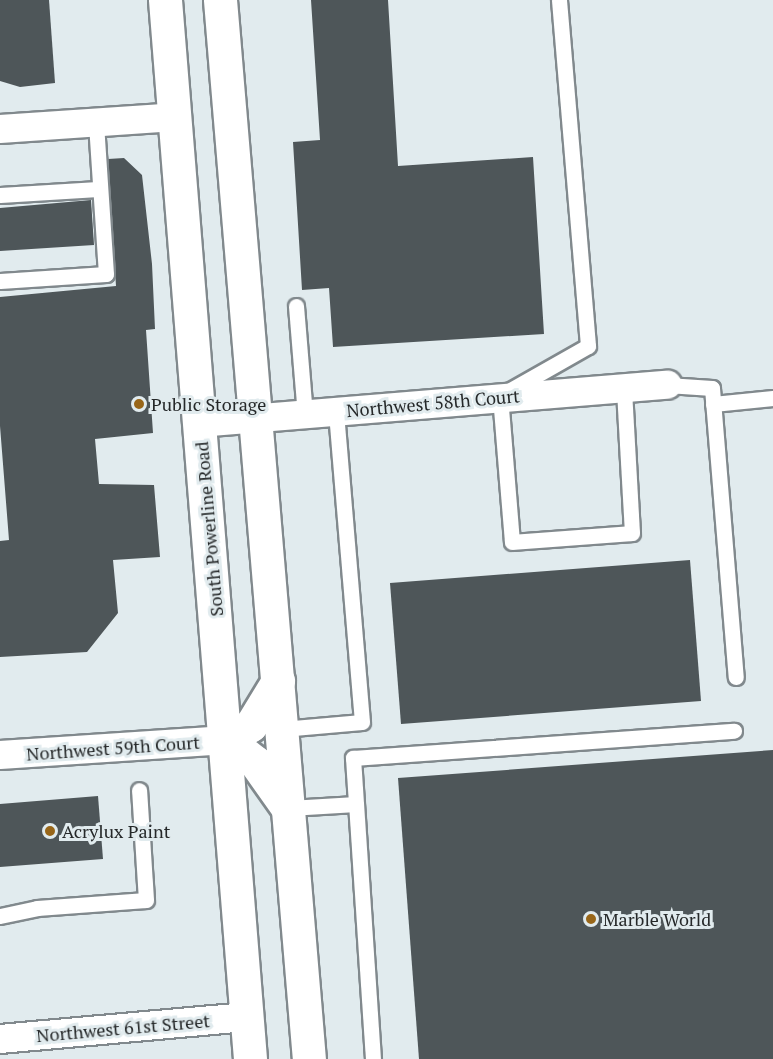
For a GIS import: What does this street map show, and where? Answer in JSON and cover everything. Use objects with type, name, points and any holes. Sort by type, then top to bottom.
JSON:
[{"type":"main road","name":"South Powerline Road","points":[[165,0],[250,1059]]},
{"type":"main road","points":[[220,0],[309,1059]]},
{"type":"main road","points":[[278,681],[251,725],[226,740],[255,762],[288,797]]},
{"type":"street","points":[[0,129],[175,117]]},
{"type":"street","name":"Northwest 58th Court","points":[[200,423],[501,396],[667,385]]},
{"type":"street","name":"Northwest 59th Court","points":[[0,755],[226,740]]},
{"type":"street","name":"Northwest 61st Street","points":[[0,1038],[246,1017]]},
{"type":"lane","points":[[559,0],[588,346],[501,396],[512,542],[632,533],[624,388]]},
{"type":"lane","points":[[0,281],[106,274],[98,189],[96,123]]},
{"type":"lane","points":[[0,195],[98,189]]},
{"type":"lane","points":[[297,306],[305,415]]},
{"type":"lane","points":[[667,385],[712,388],[736,677]]},
{"type":"lane","points":[[713,404],[773,398]]},
{"type":"lane","points":[[282,729],[362,722],[336,412]]},
{"type":"lane","points":[[373,1059],[353,758],[734,731]]},
{"type":"lane","points":[[0,916],[37,908],[146,900],[140,790]]},
{"type":"lane","points":[[288,797],[356,804]]},
{"type":"building","points":[[0,0],[49,0],[55,83],[20,87],[0,81]]},
{"type":"building","points":[[311,0],[388,0],[398,166],[533,157],[544,334],[333,347],[329,288],[302,290],[293,142],[320,140]]},
{"type":"building","points":[[124,158],[142,175],[152,264],[155,329],[146,330],[153,433],[95,439],[99,484],[154,485],[160,557],[113,560],[118,613],[87,652],[0,657],[0,541],[9,540],[0,426],[0,297],[116,286],[108,159]]},
{"type":"building","points":[[91,200],[94,245],[0,251],[0,208]]},
{"type":"building","points":[[690,560],[701,701],[401,724],[390,583]]},
{"type":"building","name":"Marble World","points":[[773,750],[773,1059],[419,1059],[398,778]]},
{"type":"building","name":"Acrylux Paint","points":[[98,796],[103,859],[0,867],[0,804]]},
{"type":"place","name":"Public Storage","points":[[139,404]]},
{"type":"place","name":"Acrylux Paint","points":[[50,831]]},
{"type":"place","name":"Marble World","points":[[591,919]]}]
